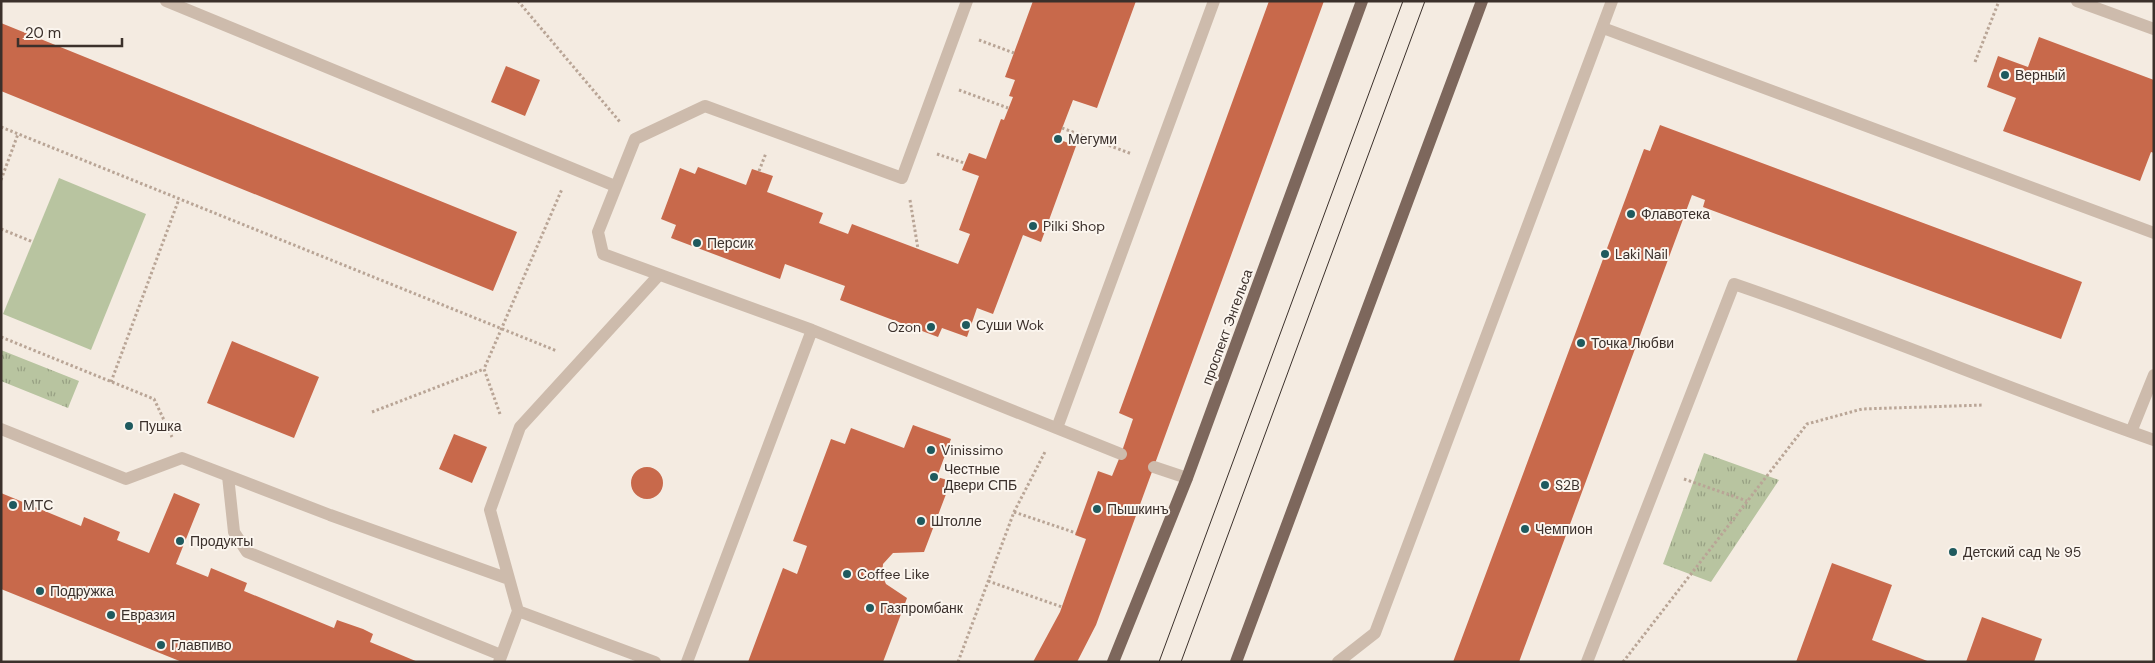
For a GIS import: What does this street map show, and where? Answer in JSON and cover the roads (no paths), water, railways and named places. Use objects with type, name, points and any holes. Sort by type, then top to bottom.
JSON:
[{"type":"main road","name":"проспект Энгельса","points":[[1113,662],[1187,478],[1362,1]]},
{"type":"main road","points":[[1236,662],[1482,1]]},
{"type":"street","points":[[166,1],[615,186]]},
{"type":"street","points":[[967,1],[902,178],[706,106],[635,139],[598,232],[604,254],[812,330],[1121,454]]},
{"type":"street","points":[[1057,428],[1214,1]]},
{"type":"street","points":[[1338,662],[1375,633],[1612,1]]},
{"type":"street","points":[[2077,1],[2154,29]]},
{"type":"street","points":[[1603,28],[2154,233]]},
{"type":"street","points":[[228,476],[234,532],[248,552],[500,659],[518,611],[490,510],[520,427],[659,275]]},
{"type":"street","points":[[1587,662],[1734,284],[1824,315],[2046,402],[2154,440]]},
{"type":"street","points":[[688,662],[812,330]]},
{"type":"street","points":[[2131,432],[2154,375]]},
{"type":"street","points":[[1,428],[126,479],[182,458],[509,579]]},
{"type":"street","points":[[1154,467],[1187,478]]},
{"type":"street","points":[[518,611],[656,662]]},
{"type":"tram line","points":[[1159,662],[1403,1]]},
{"type":"tram line","points":[[1181,662],[1425,1]]},
{"type":"place","name":"Верный","points":[[2005,75]]},
{"type":"place","name":"Мегуми","points":[[1058,139]]},
{"type":"place","name":"Флавотека","points":[[1631,214]]},
{"type":"place","name":"Pilki Shop","points":[[1033,226]]},
{"type":"place","name":"Персик","points":[[697,243]]},
{"type":"place","name":"Laki Nail","points":[[1605,254]]},
{"type":"place","name":"Суши Wok","points":[[966,325]]},
{"type":"place","name":"Ozon","points":[[931,327]]},
{"type":"place","name":"Точка Любви","points":[[1581,343]]},
{"type":"place","name":"Пушка","points":[[129,426]]},
{"type":"place","name":"Vinissimo","points":[[931,450]]},
{"type":"place","name":"Честные Двери СПБ","points":[[934,477]]},
{"type":"place","name":"S2B","points":[[1545,485]]},
{"type":"place","name":"МТС","points":[[13,505]]},
{"type":"place","name":"Пышкинъ","points":[[1097,509]]},
{"type":"place","name":"Штолле","points":[[921,521]]},
{"type":"place","name":"Чемпион","points":[[1525,529]]},
{"type":"place","name":"Продукты","points":[[180,541]]},
{"type":"place","name":"Детский сад № 95","points":[[1953,552]]},
{"type":"place","name":"Coffee Like","points":[[847,574]]},
{"type":"place","name":"Подружка","points":[[40,591]]},
{"type":"place","name":"Газпромбанк","points":[[870,608]]},
{"type":"place","name":"Евразия","points":[[111,615]]},
{"type":"place","name":"Главпиво","points":[[161,645]]}]
